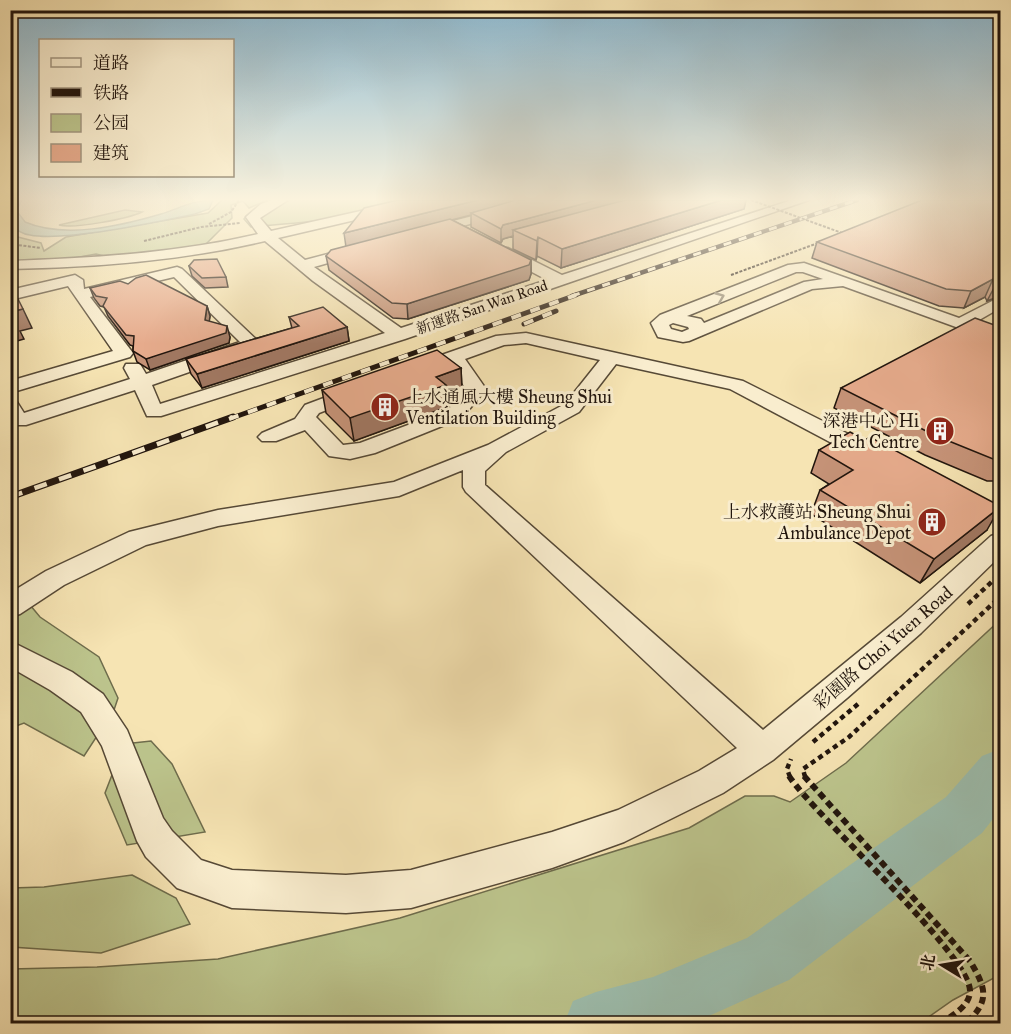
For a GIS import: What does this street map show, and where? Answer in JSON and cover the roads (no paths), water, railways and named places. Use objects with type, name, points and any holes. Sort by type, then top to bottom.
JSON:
[{"type":"street","points":[[10,265],[87,263],[208,248]]},
{"type":"street","points":[[281,248],[399,335]]},
{"type":"street","points":[[303,265],[364,248]]},
{"type":"street","points":[[498,248],[560,280]]},
{"type":"street","name":"新運路 San Wan Road","points":[[141,382],[154,412],[399,335],[657,248]]},
{"type":"street","points":[[78,287],[87,263]]},
{"type":"street","points":[[854,283],[822,282],[683,337],[664,333],[659,324],[666,319],[798,267],[819,270],[962,323],[1000,338]]},
{"type":"street","points":[[10,296],[177,272],[252,344],[19,421],[10,406]]},
{"type":"street","points":[[78,287],[124,353],[141,382]]},
{"type":"street","points":[[764,288],[783,297]]},
{"type":"street","points":[[962,323],[1000,302]]},
{"type":"street","points":[[401,376],[502,340],[526,338],[736,385],[886,462]]},
{"type":"street","points":[[10,387],[124,353]]},
{"type":"street","points":[[368,388],[312,409],[305,418],[336,451],[350,452],[455,414],[476,389],[454,357]]},
{"type":"street","points":[[10,607],[55,578],[138,538],[218,518],[399,489],[498,447],[572,408],[612,357]]},
{"type":"street","points":[[269,437],[308,422]]},
{"type":"street","points":[[498,447],[474,469],[474,487],[557,575],[762,750]]},
{"type":"street","name":"彩園路 Choi Yuen Road","points":[[10,652],[61,681],[92,703],[116,740],[150,829],[159,844],[190,875],[232,889],[346,894],[411,889],[552,850],[624,825],[659,810],[711,782],[762,750],[911,625],[1000,543]]},
{"type":"waterway","points":[[596,1024],[653,1008],[768,959],[964,815],[1000,772]]},
{"type":"waterway","points":[[653,1008],[690,1024]]},
{"type":"railway","points":[[572,296],[714,248]]},
{"type":"railway","points":[[229,419],[576,295]]},
{"type":"railway","points":[[524,324],[556,311]]},
{"type":"railway","points":[[10,497],[233,417]]},
{"type":"place","name":"上水通風大樓 Sheung Shui Ventilation Building","points":[[385,407]]},
{"type":"place","name":"深港中心 Hi Tech Centre","points":[[940,431]]},
{"type":"place","name":"上水救護站 Sheung Shui Ambulance Depot","points":[[932,522]]}]
